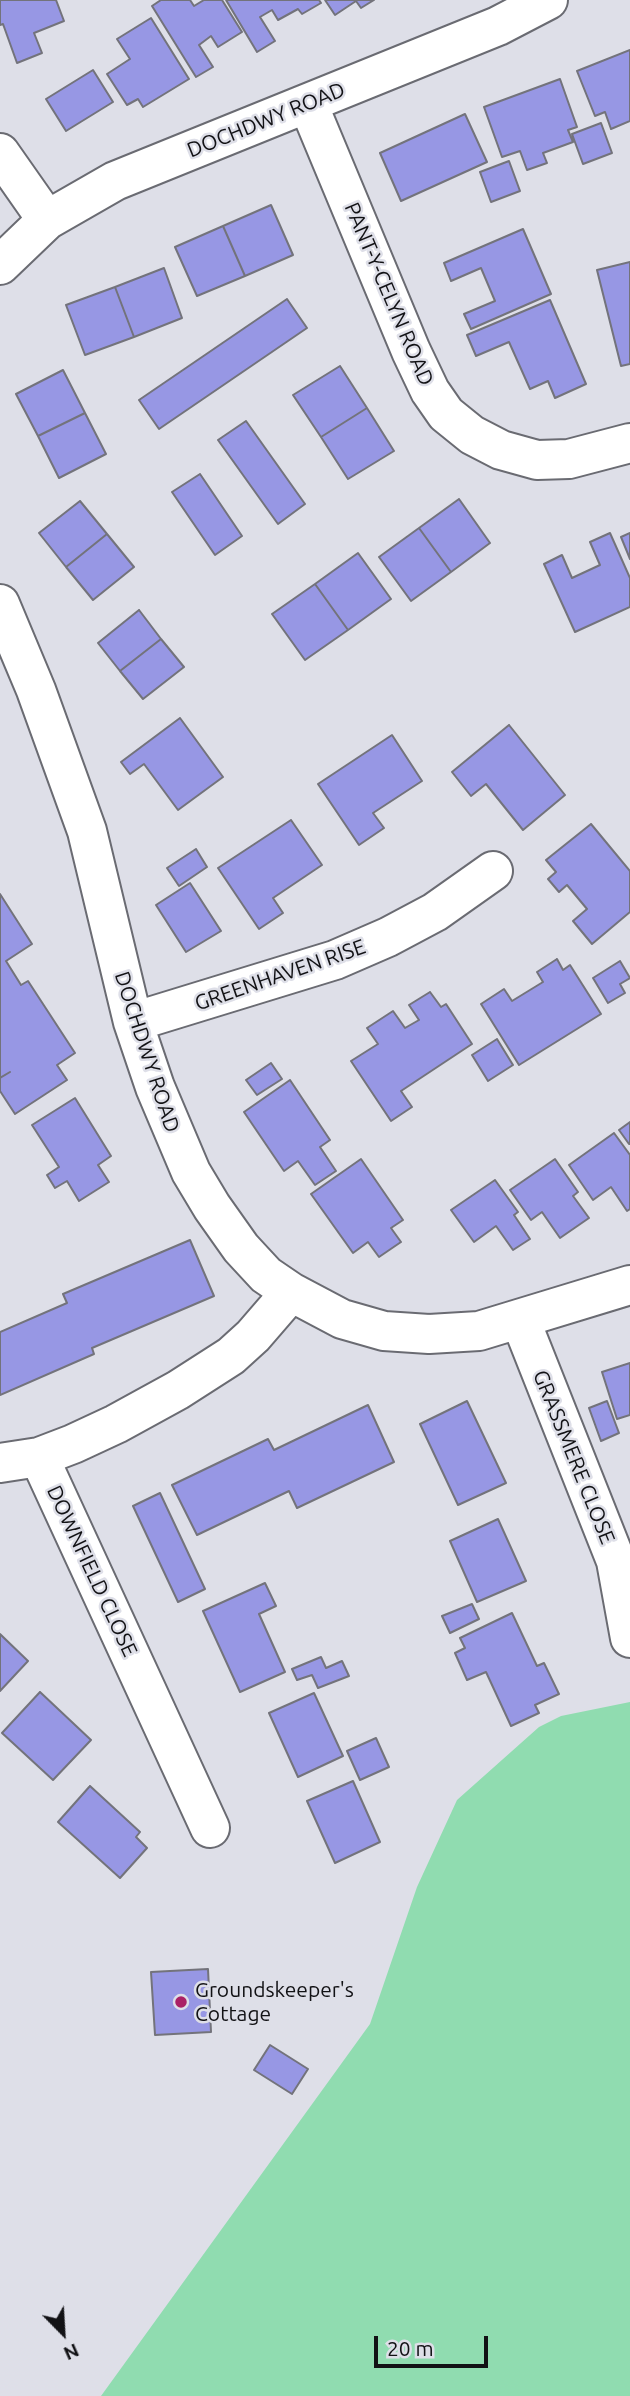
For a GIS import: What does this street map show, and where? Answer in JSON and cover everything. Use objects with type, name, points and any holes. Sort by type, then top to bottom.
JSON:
[{"type":"street","name":"DOCHDWY ROAD","points":[[0,265],[47,220],[116,181],[498,26],[548,0]]},
{"type":"street","name":"PANT-Y-CELYN ROAD","points":[[308,104],[411,351],[430,391],[446,414],[472,435],[501,450],[537,460],[569,459],[630,443]]},
{"type":"street","points":[[0,153],[47,220]]},
{"type":"street","name":"DOCHDWY ROAD","points":[[0,604],[36,690],[87,831],[133,1022],[155,1087],[191,1172],[241,1248],[266,1275],[291,1292],[342,1319],[384,1331],[429,1334],[479,1331],[630,1285]]},
{"type":"street","name":"GREENHAVEN RISE","points":[[133,1022],[335,960],[388,937],[435,912],[493,872]]},
{"type":"street","points":[[0,1463],[39,1457],[73,1444],[178,1390],[231,1356],[253,1336],[291,1292]]},
{"type":"street","name":"GRASSMERE CLOSE","points":[[520,1320],[616,1562],[630,1638]]},
{"type":"street","name":"DOWNFIELD CLOSE","points":[[39,1457],[210,1828]]},
{"type":"green space","points":[[630,1702],[630,2396],[101,2396],[370,2024],[417,1887],[457,1800],[539,1727],[561,1716]]},
{"type":"building","points":[[0,0],[56,0],[64,21],[34,33],[42,53],[17,63],[3,24],[0,25]]},
{"type":"building","points":[[161,0],[190,0],[194,6],[204,0],[222,0],[242,32],[218,47],[211,36],[199,45],[213,67],[196,77],[152,6]]},
{"type":"building","points":[[226,0],[319,0],[321,3],[302,14],[298,9],[278,20],[272,10],[260,17],[275,41],[257,52]]},
{"type":"building","points":[[325,0],[374,0],[361,8],[356,1],[335,15]]},
{"type":"building","points":[[151,18],[189,79],[143,107],[138,99],[127,105],[107,74],[130,59],[117,39]]},
{"type":"building","points":[[630,50],[630,121],[611,129],[605,112],[595,116],[577,71]]},
{"type":"building","points":[[93,70],[113,102],[66,131],[46,99]]},
{"type":"building","points":[[560,79],[577,127],[568,130],[573,142],[543,153],[547,163],[527,170],[520,151],[502,157],[484,107]]},
{"type":"building","points":[[465,114],[487,162],[401,201],[380,153]]},
{"type":"building","points":[[601,123],[612,153],[583,164],[572,134]]},
{"type":"building","points":[[509,161],[520,191],[491,202],[480,172]]},
{"type":"building","points":[[271,205],[293,255],[245,276],[223,226]]},
{"type":"building","points":[[223,226],[245,276],[197,296],[175,247]]},
{"type":"building","points":[[523,229],[551,294],[471,329],[464,314],[495,301],[481,268],[451,281],[444,263]]},
{"type":"building","points":[[630,262],[630,364],[621,366],[597,270]]},
{"type":"building","points":[[164,268],[182,318],[134,337],[115,287]]},
{"type":"building","points":[[115,287],[134,337],[85,355],[66,305]]},
{"type":"building","points":[[287,299],[307,328],[159,429],[139,400]]},
{"type":"building","points":[[550,300],[586,384],[555,398],[548,381],[530,389],[509,342],[476,356],[467,335]]},
{"type":"building","points":[[340,366],[367,408],[321,437],[293,395]]},
{"type":"building","points":[[63,370],[85,413],[38,436],[16,394]]},
{"type":"building","points":[[367,408],[394,451],[348,479],[321,437]]},
{"type":"building","points":[[85,413],[106,454],[59,478],[38,436]]},
{"type":"building","points":[[246,421],[305,504],[278,524],[218,440]]},
{"type":"building","points":[[200,474],[242,536],[215,555],[172,492]]},
{"type":"building","points":[[459,499],[490,543],[451,572],[419,528]]},
{"type":"building","points":[[80,501],[107,534],[66,567],[39,533]]},
{"type":"building","points":[[419,528],[451,572],[411,601],[379,557]]},
{"type":"building","points":[[610,533],[630,578],[630,607],[575,632],[544,564],[562,555],[572,578],[600,565],[590,542]]},
{"type":"building","points":[[630,533],[630,559],[621,537]]},
{"type":"building","points":[[107,534],[134,567],[93,600],[66,567]]},
{"type":"building","points":[[358,553],[391,599],[348,630],[315,584]]},
{"type":"building","points":[[315,584],[348,630],[305,660],[272,614]]},
{"type":"building","points":[[139,610],[161,639],[120,671],[98,643]]},
{"type":"building","points":[[161,639],[184,667],[143,699],[120,671]]},
{"type":"building","points":[[180,718],[223,777],[178,810],[144,764],[130,774],[121,762]]},
{"type":"building","points":[[509,725],[565,795],[523,830],[486,784],[471,796],[452,772]]},
{"type":"building","points":[[392,735],[422,781],[373,813],[384,828],[359,845],[318,784]]},
{"type":"building","points":[[291,820],[322,865],[273,898],[283,913],[259,929],[218,868]]},
{"type":"building","points":[[591,824],[630,871],[630,912],[592,944],[573,921],[587,909],[567,885],[559,892],[548,879],[556,872],[546,860]]},
{"type":"building","points":[[196,849],[207,867],[179,886],[167,868]]},
{"type":"building","points":[[190,883],[221,931],[186,952],[156,905]]},
{"type":"building","points":[[0,894],[32,944],[6,961],[21,985],[28,981],[75,1053],[57,1065],[67,1080],[15,1114],[0,1091]]},
{"type":"building","points":[[557,959],[563,970],[570,965],[601,1014],[519,1065],[481,1004],[504,989],[512,1001],[543,982],[537,972]]},
{"type":"building","points":[[620,961],[630,978],[620,984],[625,993],[608,1003],[593,978]]},
{"type":"building","points":[[430,992],[441,1007],[446,1004],[472,1044],[401,1091],[412,1107],[391,1121],[351,1061],[378,1044],[367,1028],[393,1011],[405,1028],[419,1020],[409,1005]]},
{"type":"building","points":[[497,1039],[513,1065],[488,1081],[472,1055]]},
{"type":"building","points":[[271,1063],[282,1079],[257,1095],[246,1080]]},
{"type":"building","points":[[290,1080],[330,1140],[320,1147],[336,1171],[315,1185],[298,1161],[284,1171],[244,1112]]},
{"type":"building","points":[[75,1098],[111,1156],[98,1165],[109,1182],[79,1201],[67,1181],[55,1188],[47,1175],[59,1167],[32,1125]]},
{"type":"building","points":[[630,1122],[630,1144],[629,1144],[619,1130]]},
{"type":"building","points":[[614,1133],[630,1155],[630,1209],[627,1211],[611,1187],[593,1200],[569,1165]]},
{"type":"building","points":[[361,1159],[403,1220],[391,1228],[401,1242],[379,1257],[368,1242],[353,1253],[311,1194]]},
{"type":"building","points":[[555,1159],[578,1192],[573,1196],[589,1218],[560,1238],[542,1212],[531,1220],[510,1190]]},
{"type":"building","points":[[495,1180],[518,1212],[514,1215],[530,1239],[513,1250],[496,1226],[474,1242],[451,1210]]},
{"type":"building","points":[[190,1240],[214,1296],[92,1348],[94,1354],[0,1395],[0,1332],[67,1303],[63,1294]]},
{"type":"building","points":[[630,1363],[630,1415],[617,1419],[602,1372]]},
{"type":"building","points":[[467,1401],[506,1483],[458,1505],[420,1424]]},
{"type":"building","points":[[607,1401],[619,1433],[601,1441],[589,1408]]},
{"type":"building","points":[[368,1405],[394,1462],[297,1508],[289,1491],[197,1535],[172,1485],[268,1439],[274,1450]]},
{"type":"building","points":[[160,1493],[205,1589],[178,1602],[133,1506]]},
{"type":"building","points":[[498,1519],[526,1581],[477,1602],[450,1541]]},
{"type":"building","points":[[265,1583],[276,1606],[259,1614],[285,1672],[240,1692],[203,1611]]},
{"type":"building","points":[[472,1604],[479,1619],[450,1633],[442,1616]]},
{"type":"building","points":[[512,1613],[537,1666],[544,1663],[559,1694],[535,1705],[539,1713],[511,1726],[486,1672],[467,1680],[455,1653],[465,1648],[460,1638]]},
{"type":"building","points":[[0,1634],[28,1661],[0,1691]]},
{"type":"building","points":[[321,1657],[326,1668],[342,1661],[349,1676],[318,1688],[312,1675],[297,1680],[292,1669]]},
{"type":"building","points":[[40,1692],[91,1740],[53,1780],[2,1733]]},
{"type":"building","points":[[314,1693],[343,1756],[298,1777],[269,1713]]},
{"type":"building","points":[[376,1738],[389,1767],[360,1780],[347,1751]]},
{"type":"building","points":[[353,1781],[380,1842],[335,1863],[307,1801]]},
{"type":"building","points":[[90,1786],[140,1832],[136,1837],[147,1848],[120,1878],[58,1822]]},
{"type":"building","name":"Groundskeeper's Cottage","points":[[208,1969],[211,2032],[155,2035],[151,1972]]},
{"type":"building","points":[[270,2045],[308,2069],[292,2094],[254,2070]]},
{"type":"place","name":"Groundskeeper's Cottage","points":[[181,2002]]}]
